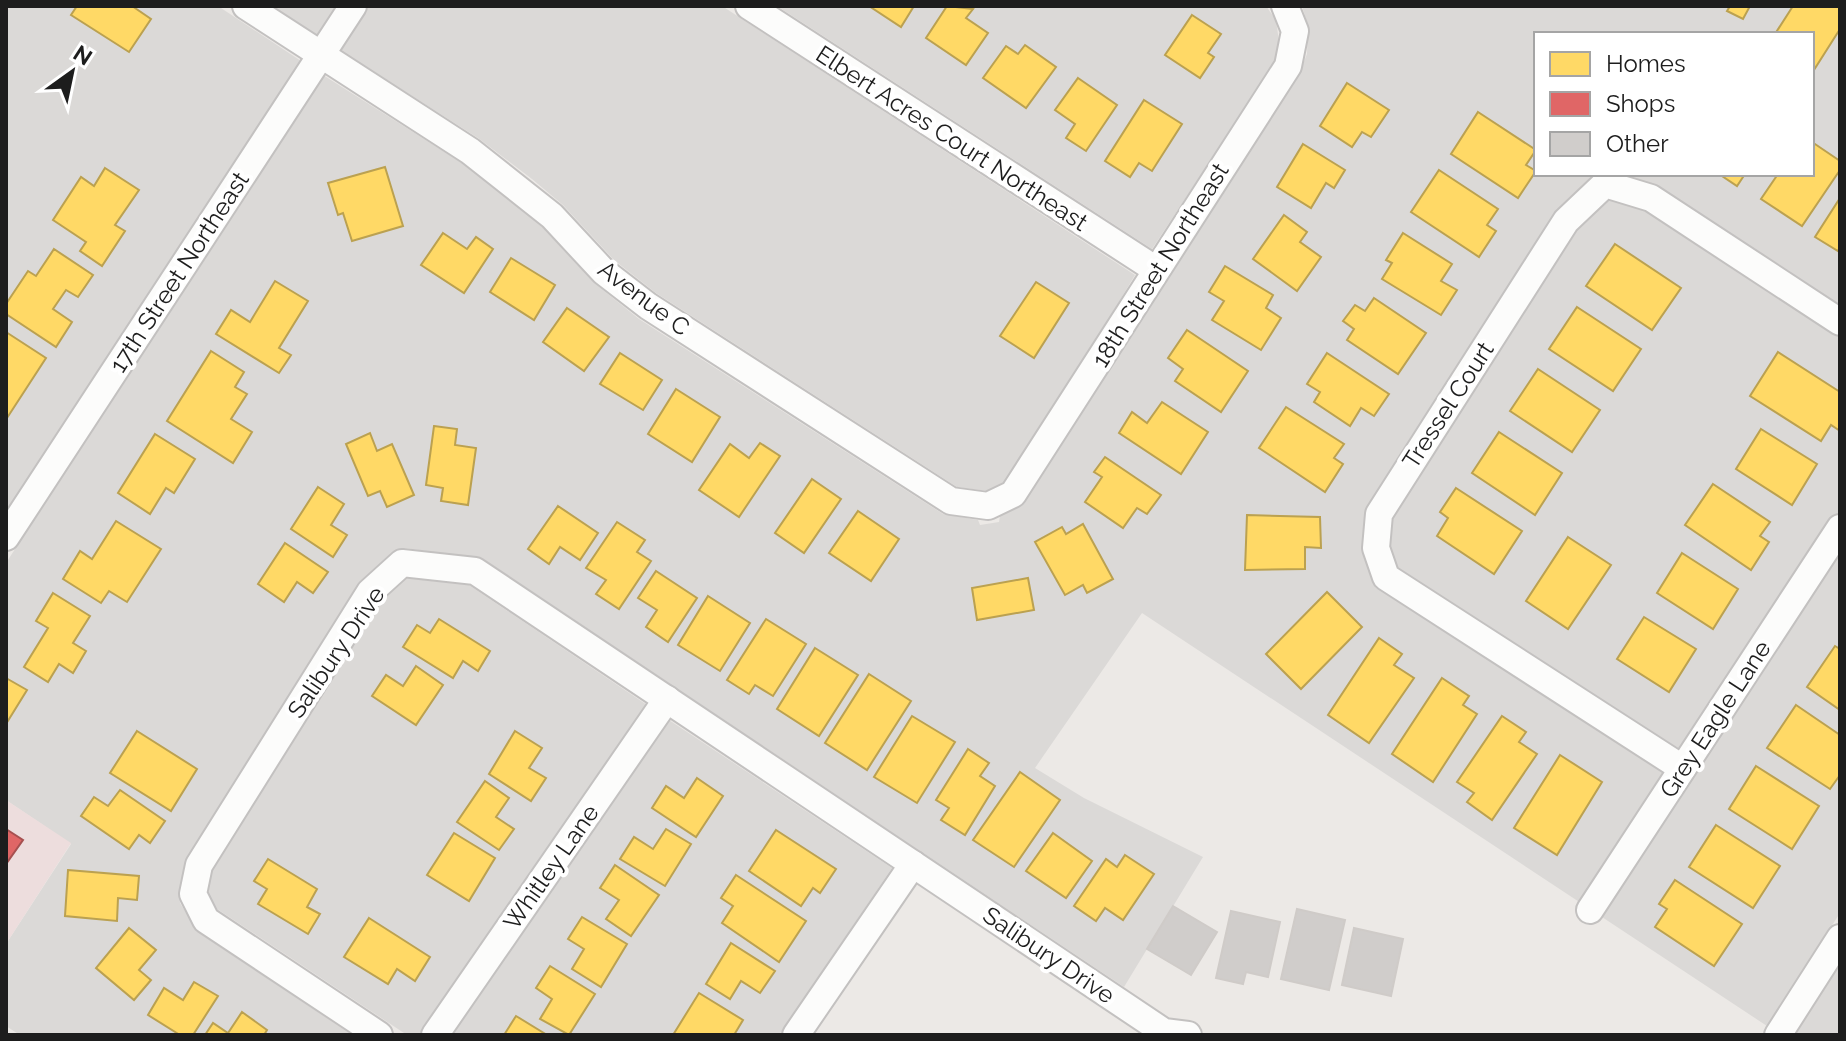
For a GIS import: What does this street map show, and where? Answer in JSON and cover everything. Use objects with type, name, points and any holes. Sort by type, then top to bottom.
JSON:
[{"type":"street","name":"Avenue C","points":[[246,6],[470,151],[552,216],[604,272],[648,306],[951,501],[988,506]]},
{"type":"street","name":"17th Street Northeast","points":[[6,537],[353,6]]},
{"type":"street","name":"Elbert Acres Court Northeast","points":[[749,6],[1155,269]]},
{"type":"street","name":"18th Street Northeast","points":[[988,506],[1013,494],[1077,399],[1155,269],[1288,66],[1295,31],[1285,6]]},
{"type":"street","name":"Tressel Court","points":[[1682,768],[1386,577],[1376,548],[1379,514],[1566,221],[1605,184],[1651,198],[1840,322]]},
{"type":"street","name":"Grey Eagle Lane","points":[[1590,910],[1840,528]]},
{"type":"street","name":"Salibury Drive","points":[[379,1035],[206,920],[193,894],[199,865],[370,592],[402,563],[475,571],[1164,1032],[1188,1035]]},
{"type":"street","name":"Whitley Lane","points":[[435,1035],[667,699]]},
{"type":"street","points":[[796,1035],[913,864]]},
{"type":"street","points":[[1778,1035],[1840,938]]},
{"type":"shaded area","points":[[6,6],[218,6],[301,61],[6,514]]},
{"type":"shaded area","points":[[273,6],[337,6],[317,36]]},
{"type":"shaded area","points":[[369,6],[722,6],[1135,275],[1065,392],[1005,483],[988,491],[957,487],[656,293],[614,260],[563,205],[532,179],[478,138],[340,50]]},
{"type":"shaded area","points":[[777,6],[1266,6],[1276,20],[1280,49],[1276,61],[1152,249]]},
{"type":"shaded area","points":[[1302,6],[1840,6],[1840,913],[1767,1026],[1142,613],[1035,768],[1084,798],[1203,857],[1124,987],[483,559],[405,548],[393,552],[359,584],[187,858],[179,893],[180,903],[198,932],[352,1035],[20,1035],[6,1026],[6,944],[71,844],[6,800],[6,563],[323,75],[462,163],[514,203],[542,227],[593,282],[639,319],[943,514],[978,520],[980,525],[999,522],[1000,516],[1024,501],[1299,74],[1307,54],[1308,26]]},
{"type":"shaded area","points":[[405,578],[469,585],[647,705],[419,1035],[407,1035],[217,909],[207,891],[212,870],[380,600]]},
{"type":"shaded area","points":[[669,720],[892,868],[779,1035],[451,1035]]},
{"type":"shaded area","points":[[6,800],[71,843],[6,944]]},
{"type":"shaded area","points":[[1840,962],[1840,1035],[1793,1035]]},
{"type":"building: Homes","points":[[77,6],[132,6],[151,19],[129,52],[71,15]]},
{"type":"building: Homes","points":[[869,6],[914,6],[901,27]]},
{"type":"building: Homes","points":[[947,6],[973,9],[966,18],[988,33],[966,65],[926,38]]},
{"type":"building: Homes","points":[[1730,6],[1750,6],[1743,19],[1727,11]]},
{"type":"building: Homes","points":[[1793,6],[1840,6],[1840,29],[1814,70],[1814,32],[1776,32]]},
{"type":"building: Homes","points":[[1192,15],[1221,34],[1208,53],[1214,57],[1200,78],[1165,55]]},
{"type":"building: Homes","points":[[1025,45],[1056,67],[1026,108],[983,78],[1006,46],[1018,54]]},
{"type":"building: Homes","points":[[1078,78],[1117,105],[1086,151],[1066,138],[1075,124],[1055,110]]},
{"type":"building: Homes","points":[[1347,83],[1389,110],[1371,137],[1362,132],[1352,147],[1320,126]]},
{"type":"building: Homes","points":[[1144,100],[1182,124],[1152,171],[1139,163],[1130,177],[1105,161]]},
{"type":"building: Homes","points":[[1478,112],[1534,149],[1526,165],[1534,170],[1534,174],[1518,198],[1451,154]]},
{"type":"building: Homes","points":[[1814,143],[1840,161],[1840,170],[1802,226],[1761,199],[1777,176],[1814,176]]},
{"type":"building: Homes","points":[[1303,144],[1345,170],[1334,188],[1326,183],[1311,208],[1277,187]]},
{"type":"building: Homes","points":[[385,167],[403,226],[352,241],[343,213],[338,215],[328,183]]},
{"type":"building: Homes","points":[[105,168],[139,190],[115,225],[125,231],[102,266],[80,251],[86,242],[53,220],[81,177],[94,186]]},
{"type":"building: Homes","points":[[1439,170],[1498,209],[1487,225],[1496,231],[1479,257],[1411,212]]},
{"type":"building: Homes","points":[[1722,176],[1744,176],[1737,186]]},
{"type":"building: Homes","points":[[1840,198],[1840,247],[1838,251],[1815,237]]},
{"type":"building: Homes","points":[[1284,215],[1307,232],[1300,242],[1321,257],[1297,291],[1253,259]]},
{"type":"building: Homes","points":[[443,233],[467,249],[476,237],[493,249],[464,293],[421,265]]},
{"type":"building: Homes","points":[[1403,233],[1452,264],[1441,281],[1457,290],[1441,315],[1382,279],[1392,263],[1386,260]]},
{"type":"building: Homes","points":[[1615,244],[1681,288],[1652,330],[1586,286]]},
{"type":"building: Homes","points":[[54,249],[93,275],[78,297],[66,290],[53,309],[72,322],[56,347],[6,314],[6,304],[28,271],[36,276]]},
{"type":"building: Homes","points":[[511,258],[555,285],[534,320],[490,292]]},
{"type":"building: Homes","points":[[1225,266],[1273,295],[1266,308],[1281,318],[1261,350],[1212,320],[1224,301],[1209,292]]},
{"type":"building: Homes","points":[[275,281],[308,301],[279,348],[291,355],[279,373],[216,334],[231,310],[250,322]]},
{"type":"building: Homes","points":[[1036,282],[1069,303],[1034,358],[1000,336]]},
{"type":"building: Homes","points":[[1374,298],[1426,333],[1398,374],[1347,340],[1354,329],[1343,321],[1355,305],[1365,311]]},
{"type":"building: Homes","points":[[1577,307],[1641,349],[1613,391],[1549,349]]},
{"type":"building: Homes","points":[[567,308],[609,337],[584,371],[543,342]]},
{"type":"building: Homes","points":[[1187,330],[1248,371],[1221,412],[1175,381],[1183,369],[1168,358]]},
{"type":"building: Homes","points":[[6,332],[46,358],[7,418],[6,417]]},
{"type":"building: Homes","points":[[211,351],[244,372],[235,387],[247,394],[231,419],[252,432],[233,463],[167,421]]},
{"type":"building: Homes","points":[[1778,352],[1840,392],[1840,431],[1831,425],[1821,441],[1750,396]]},
{"type":"building: Homes","points":[[620,353],[662,380],[643,410],[600,384]]},
{"type":"building: Homes","points":[[1327,353],[1389,394],[1374,416],[1361,408],[1350,426],[1314,402],[1320,392],[1307,384]]},
{"type":"building: Homes","points":[[1538,369],[1600,410],[1572,452],[1510,411]]},
{"type":"building: Homes","points":[[676,389],[720,417],[692,462],[648,434]]},
{"type":"building: Homes","points":[[1162,402],[1208,432],[1181,474],[1119,433],[1132,412],[1147,423]]},
{"type":"building: Homes","points":[[1286,407],[1344,444],[1334,458],[1343,464],[1325,492],[1259,448]]},
{"type":"building: Homes","points":[[434,426],[457,429],[455,445],[476,448],[468,505],[441,501],[443,488],[426,485]]},
{"type":"building: Homes","points":[[1761,429],[1817,464],[1792,505],[1736,469]]},
{"type":"building: Homes","points":[[1499,432],[1562,473],[1535,515],[1472,473]]},
{"type":"building: Homes","points":[[370,433],[377,451],[392,444],[414,495],[387,507],[380,491],[368,496],[346,444]]},
{"type":"building: Homes","points":[[155,434],[195,459],[174,493],[166,488],[150,514],[118,493]]},
{"type":"building: Homes","points":[[760,443],[780,456],[739,517],[699,490],[730,444],[749,458]]},
{"type":"building: Homes","points":[[1105,457],[1161,495],[1147,514],[1137,508],[1123,528],[1085,502],[1102,477],[1094,472]]},
{"type":"building: Homes","points":[[812,479],[841,499],[804,553],[775,533]]},
{"type":"building: Homes","points":[[1713,484],[1770,522],[1760,536],[1769,542],[1751,570],[1685,525]]},
{"type":"building: Homes","points":[[318,487],[344,504],[331,525],[347,535],[333,557],[291,529]]},
{"type":"building: Homes","points":[[1456,488],[1522,531],[1494,574],[1437,536],[1448,518],[1440,512]]},
{"type":"building: Homes","points":[[558,506],[598,533],[580,560],[560,547],[549,564],[528,549]]},
{"type":"building: Homes","points":[[858,511],[899,539],[871,581],[829,553]]},
{"type":"building: Homes","points":[[1247,515],[1320,517],[1321,548],[1305,547],[1305,569],[1245,570]]},
{"type":"building: Homes","points":[[116,521],[161,549],[127,602],[109,591],[101,603],[63,579],[80,551],[92,559]]},
{"type":"building: Homes","points":[[617,522],[645,540],[637,552],[651,561],[619,609],[596,594],[606,580],[586,568]]},
{"type":"building: Homes","points":[[1083,524],[1113,579],[1087,593],[1083,585],[1065,595],[1035,542],[1062,527],[1066,534]]},
{"type":"building: Homes","points":[[1568,537],[1611,565],[1568,629],[1526,601]]},
{"type":"building: Homes","points":[[285,543],[328,572],[313,593],[297,582],[284,602],[258,584]]},
{"type":"building: Homes","points":[[1682,553],[1738,589],[1713,629],[1657,593]]},
{"type":"building: Homes","points":[[656,571],[697,598],[668,642],[646,627],[657,610],[638,598]]},
{"type":"building: Homes","points":[[1028,578],[1034,610],[977,620],[972,588]]},
{"type":"building: Homes","points":[[1327,592],[1362,627],[1301,689],[1266,654]]},
{"type":"building: Homes","points":[[53,593],[90,616],[73,643],[86,651],[73,673],[59,664],[48,682],[24,667],[48,628],[36,621]]},
{"type":"building: Homes","points":[[708,596],[750,623],[720,671],[678,645]]},
{"type":"building: Homes","points":[[1644,617],[1696,649],[1669,692],[1617,659]]},
{"type":"building: Homes","points":[[439,619],[490,651],[478,671],[463,661],[453,678],[403,647],[417,625],[430,633]]},
{"type":"building: Homes","points":[[766,619],[806,644],[773,696],[755,685],[749,694],[727,680]]},
{"type":"building: Homes","points":[[1379,638],[1402,654],[1394,665],[1414,678],[1369,743],[1328,715]]},
{"type":"building: Homes","points":[[1835,646],[1840,649],[1840,710],[1807,687]]},
{"type":"building: Homes","points":[[815,648],[858,675],[819,736],[777,709]]},
{"type":"building: Homes","points":[[416,666],[443,685],[416,725],[372,696],[386,675],[403,686]]},
{"type":"building: Homes","points":[[869,674],[911,701],[867,770],[825,743]]},
{"type":"building: Homes","points":[[6,678],[27,690],[6,724]]},
{"type":"building: Homes","points":[[1442,678],[1469,696],[1463,705],[1477,714],[1433,782],[1392,754]]},
{"type":"building: Homes","points":[[1796,705],[1840,735],[1840,775],[1830,789],[1767,748]]},
{"type":"building: Homes","points":[[912,716],[955,742],[917,803],[874,777]]},
{"type":"building: Homes","points":[[1502,716],[1526,732],[1519,742],[1537,754],[1492,820],[1467,802],[1474,793],[1457,782]]},
{"type":"building: Homes","points":[[137,731],[197,769],[171,811],[110,773]]},
{"type":"building: Homes","points":[[515,731],[542,748],[529,768],[546,778],[531,801],[489,774]]},
{"type":"building: Homes","points":[[968,749],[989,763],[980,776],[995,786],[965,835],[941,820],[949,808],[936,800]]},
{"type":"building: Homes","points":[[1560,755],[1602,782],[1557,855],[1514,828]]},
{"type":"building: Homes","points":[[1756,766],[1819,806],[1792,849],[1729,809]]},
{"type":"building: Homes","points":[[1020,772],[1060,800],[1014,867],[973,840]]},
{"type":"building: Homes","points":[[697,778],[723,796],[696,837],[652,808],[666,786],[684,798]]},
{"type":"building: Homes","points":[[485,781],[509,798],[496,817],[514,829],[499,850],[457,822]]},
{"type":"building: Homes","points":[[120,790],[165,821],[150,843],[139,835],[129,849],[81,816],[94,797],[108,806]]},
{"type":"building: Homes","points":[[1716,825],[1780,866],[1753,908],[1689,867]]},
{"type":"building: Homes","points":[[666,829],[691,844],[665,886],[620,859],[634,837],[653,849]]},
{"type":"building: Homes","points":[[776,830],[836,869],[820,893],[813,888],[801,906],[749,871]]},
{"type":"building: Homes","points":[[454,833],[495,858],[469,901],[427,875]]},
{"type":"building: Homes","points":[[1053,833],[1092,861],[1066,898],[1026,871]]},
{"type":"building: Homes","points":[[1125,855],[1154,874],[1123,920],[1105,908],[1096,921],[1074,906],[1106,859],[1117,867]]},
{"type":"building: Homes","points":[[268,859],[317,889],[307,907],[320,914],[308,934],[258,904],[267,889],[254,881]]},
{"type":"building: Homes","points":[[615,865],[659,895],[631,936],[606,919],[619,900],[600,888]]},
{"type":"building: Homes","points":[[68,870],[139,876],[137,900],[118,898],[117,921],[65,916]]},
{"type":"building: Homes","points":[[736,875],[806,921],[779,962],[722,923],[733,906],[721,898]]},
{"type":"building: Homes","points":[[1675,880],[1742,924],[1714,966],[1655,927],[1667,909],[1659,904]]},
{"type":"building: Homes","points":[[582,917],[627,944],[601,987],[572,969],[584,949],[568,939]]},
{"type":"building: Homes","points":[[369,918],[430,957],[415,981],[397,969],[388,984],[344,957]]},
{"type":"building: Homes","points":[[129,928],[156,950],[139,970],[151,980],[134,1000],[96,968]]},
{"type":"building: Homes","points":[[731,943],[775,971],[760,993],[741,981],[730,999],[706,984]]},
{"type":"building: Homes","points":[[550,966],[595,994],[569,1035],[540,1019],[552,999],[536,988]]},
{"type":"building: Homes","points":[[194,982],[218,996],[193,1035],[180,1035],[148,1015],[164,988],[183,1000]]},
{"type":"building: Homes","points":[[699,993],[743,1020],[734,1035],[673,1035]]},
{"type":"building: Homes","points":[[242,1012],[267,1030],[264,1035],[205,1035],[213,1023],[228,1033]]},
{"type":"building: Homes","points":[[516,1016],[547,1035],[504,1035]]},
{"type":"building: Shops","points":[[6,829],[23,840],[6,864]]},
{"type":"building: Other","points":[[1173,906],[1217,932],[1191,975],[1147,949]]},
{"type":"building: Other","points":[[1297,909],[1345,920],[1329,990],[1281,979]]},
{"type":"building: Other","points":[[1231,911],[1280,922],[1268,977],[1246,972],[1243,984],[1216,978]]},
{"type":"building: Other","points":[[1354,928],[1403,939],[1391,996],[1342,985]]}]
